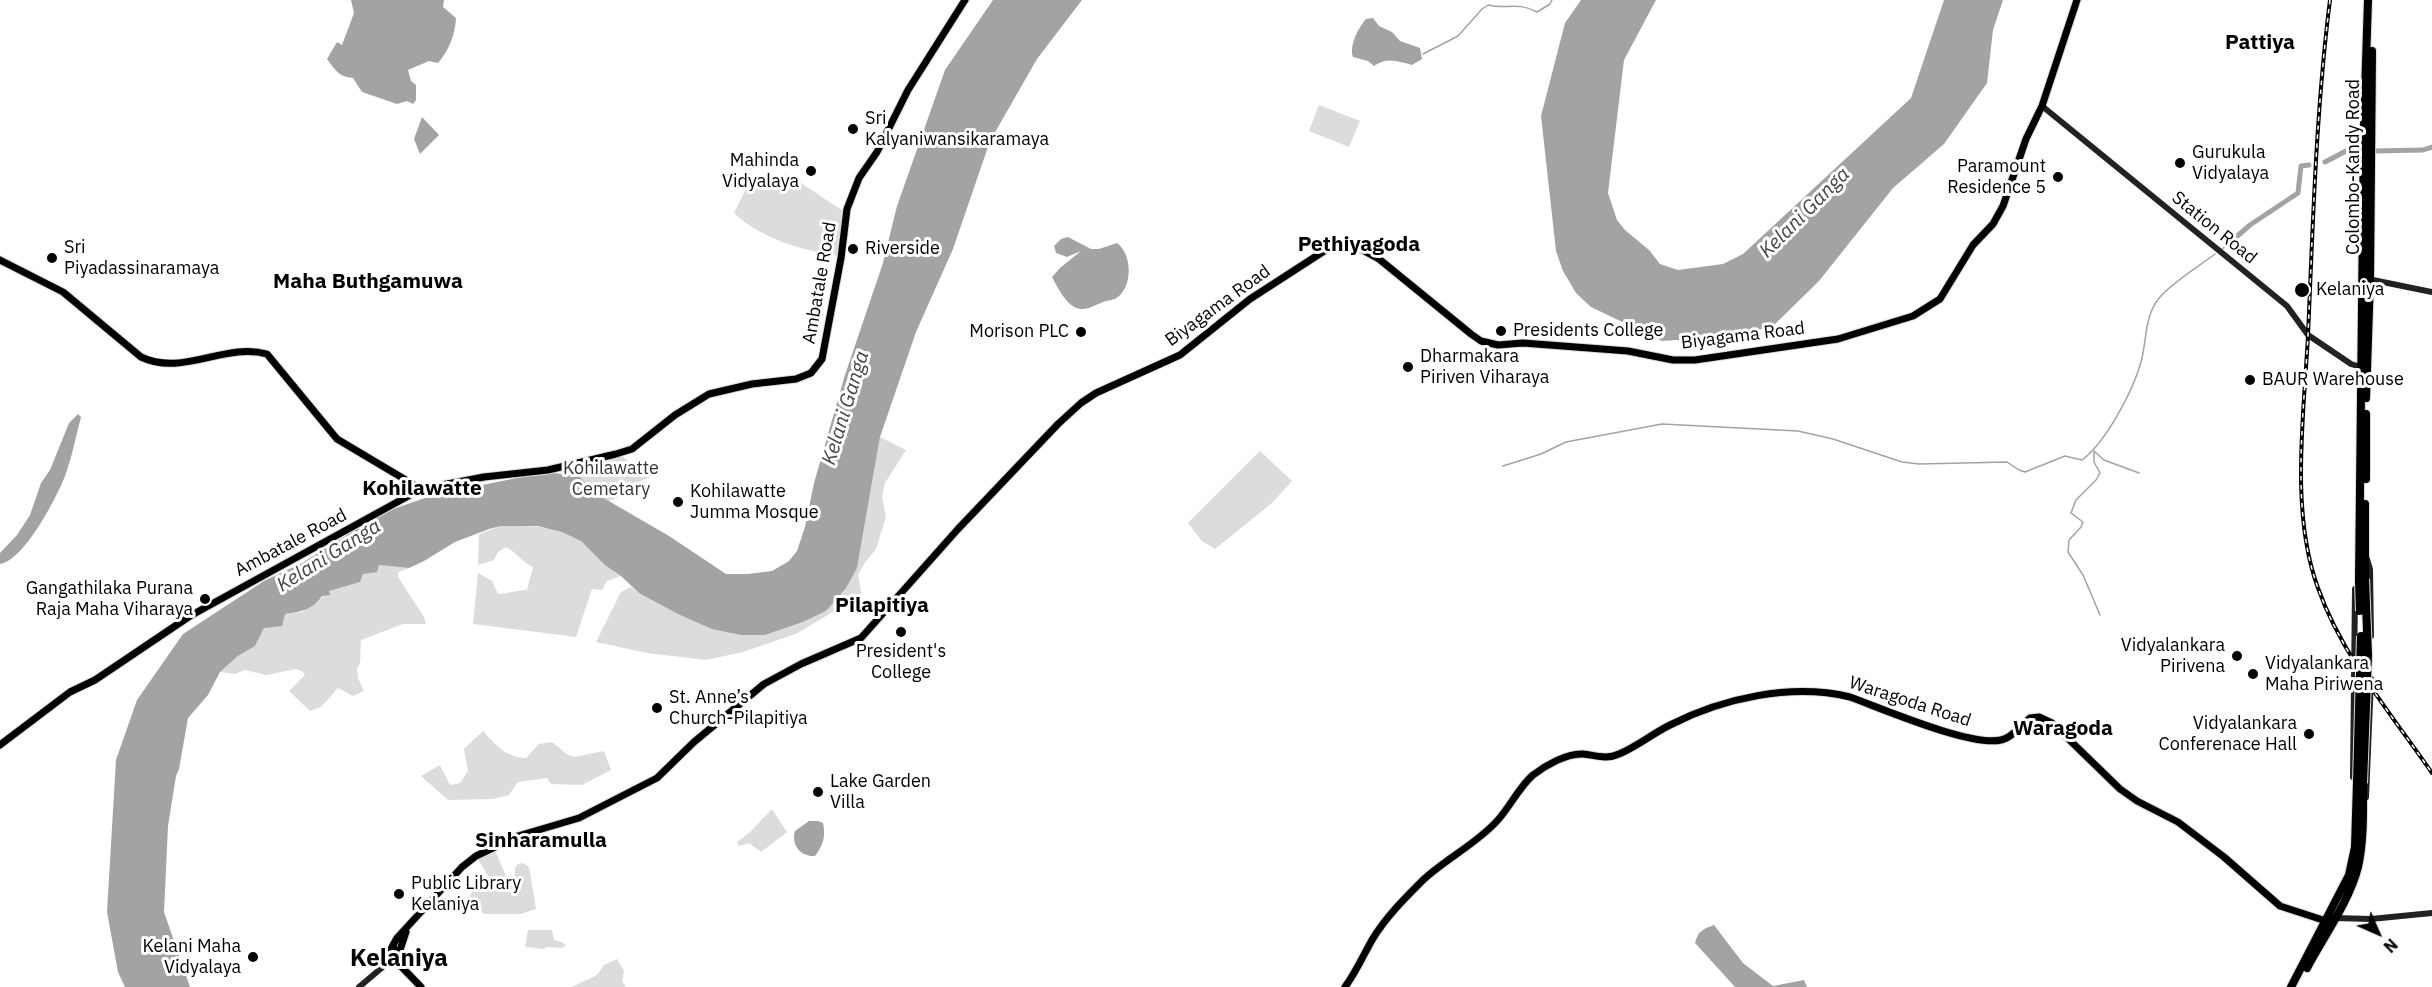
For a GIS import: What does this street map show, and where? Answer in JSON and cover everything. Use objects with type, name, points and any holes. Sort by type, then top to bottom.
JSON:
[{"type":"highway","name":"Colombo-Kandy Road","points":[[2360,783],[2368,665],[2362,549],[2370,0]]},
{"type":"highway","points":[[2291,987],[2357,868],[2362,808],[2360,783]]},
{"type":"highway","points":[[2297,987],[2330,919],[2351,868],[2360,783]]},
{"type":"main road","name":"Ambatale Road","points":[[0,745],[70,692],[95,680],[200,611],[422,489],[484,477],[548,470],[616,454],[632,449],[675,415],[708,394],[752,384],[796,379],[811,373],[822,359],[841,258],[847,209],[859,178],[877,152],[908,90],[965,0]]},
{"type":"main road","name":"Biyagama Road","points":[[394,956],[407,930],[462,867],[476,856],[518,836],[579,818],[657,778],[694,742],[757,689],[801,664],[861,638],[958,529],[1081,403],[1096,393],[1180,355],[1250,299],[1310,263],[1335,244],[1355,246],[1373,255],[1402,276],[1471,334],[1489,344],[1523,343],[1628,351],[1673,360],[1695,360],[1827,341],[1913,316],[1940,298],[1973,245],[1993,224],[2003,206],[2026,139],[2042,106],[2077,0]]},
{"type":"main road","points":[[0,260],[63,292],[141,357],[153,362],[170,365],[231,354],[267,354],[337,439],[422,489]]},
{"type":"main road","name":"Waragoda Road","points":[[1345,987],[1380,927],[1405,899],[1432,873],[1458,855],[1496,822],[1532,776],[1545,767],[1576,754],[1607,757],[1618,755],[1668,726],[1716,706],[1747,698],[1800,692],[1834,693],[1851,697],[1960,736],[1984,740],[2001,740],[2011,735],[2030,718],[2044,719],[2052,723],[2120,789],[2137,801],[2178,822],[2224,857],[2280,906],[2330,919]]},
{"type":"main road","points":[[394,956],[421,987]]},
{"type":"street","name":"Station Road","points":[[2042,106],[2287,306],[2308,335],[2351,364],[2364,368]]},
{"type":"street","points":[[2366,279],[2432,291]]},
{"type":"street","points":[[2362,549],[2370,569],[2371,626],[2367,796],[2362,808]]},
{"type":"street","points":[[2356,819],[2353,752],[2355,570],[2362,549]]},
{"type":"street","points":[[2356,627],[2371,626]]},
{"type":"street","points":[[2354,701],[2370,701]]},
{"type":"street","points":[[2330,919],[2371,919],[2432,913]]},
{"type":"street","points":[[359,987],[394,956]]},
{"type":"green space","points":[[1319,105],[1360,121],[1349,147],[1309,131]]},
{"type":"green space","points":[[786,173],[843,211],[837,256],[782,242],[744,222],[734,213],[751,179],[783,180]]},
{"type":"green space","points":[[880,437],[906,450],[885,483],[882,497],[886,517],[876,549],[858,575],[862,596],[798,633],[743,652],[706,660],[647,653],[596,642],[621,592],[631,587],[639,593],[765,635],[803,622],[826,611],[857,568]]},
{"type":"green space","points":[[1260,451],[1292,481],[1272,503],[1215,549],[1202,541],[1188,523]]},
{"type":"green space","name":"Kohilawatte Cemetary","points":[[622,456],[632,464],[641,459],[656,471],[653,476],[634,484],[629,493],[609,501],[576,479],[563,474]]},
{"type":"green space","points":[[501,526],[548,528],[571,534],[581,540],[608,567],[621,576],[607,581],[602,590],[592,589],[576,637],[473,624],[478,573],[492,581],[498,594],[527,590],[533,567],[506,547],[498,552],[494,560],[478,565],[479,534]]},
{"type":"green space","points":[[378,565],[409,568],[398,572],[398,577],[424,617],[426,624],[403,624],[361,640],[360,664],[357,668],[358,678],[364,691],[353,696],[338,688],[321,707],[310,711],[289,691],[305,675],[302,671],[296,669],[266,675],[245,670],[235,674],[220,672],[238,656],[255,646],[264,628],[285,614],[302,612],[317,603],[328,591],[360,582],[363,574]]},
{"type":"green space","points":[[483,731],[502,750],[519,757],[526,758],[539,744],[552,742],[568,755],[575,757],[604,751],[611,770],[582,785],[551,784],[547,778],[518,782],[509,795],[493,799],[448,800],[421,776],[440,765],[450,785],[460,783],[468,771],[464,749]]},
{"type":"green space","points":[[772,809],[787,832],[761,852],[749,843],[739,846],[737,842]]},
{"type":"green space","points":[[493,846],[509,883],[514,882],[515,868],[518,864],[523,863],[529,867],[536,909],[521,914],[484,914],[472,902],[470,895],[479,883],[488,882],[490,879],[476,856]]},
{"type":"green space","points":[[528,930],[552,930],[554,940],[566,945],[562,948],[546,947],[544,949],[527,947],[525,946]]},
{"type":"green space","points":[[617,959],[624,971],[622,981],[626,987],[572,987],[597,975],[604,965]]},
{"type":"water","points":[[351,0],[444,0],[443,7],[456,18],[451,42],[438,63],[429,61],[408,70],[411,81],[416,85],[416,100],[413,104],[407,101],[397,104],[362,92],[353,78],[335,70],[327,59],[337,42],[342,45],[354,13]]},
{"type":"water","name":"Kelani Ganga","points":[[993,0],[1082,0],[1037,59],[990,141],[953,249],[916,332],[880,437],[857,568],[846,588],[826,611],[803,622],[765,635],[741,635],[712,629],[639,593],[605,565],[581,541],[562,532],[538,526],[501,526],[455,542],[409,568],[379,565],[377,572],[363,574],[360,582],[329,591],[330,595],[322,596],[306,610],[285,614],[282,626],[264,628],[255,646],[238,656],[220,672],[208,695],[188,718],[168,826],[164,912],[190,987],[125,987],[118,972],[107,912],[116,760],[137,700],[183,634],[264,581],[302,563],[382,513],[459,486],[482,485],[553,473],[579,476],[595,493],[669,536],[726,574],[772,571],[789,561],[797,551],[805,527],[814,483],[845,375],[883,263],[897,206],[945,70]]},
{"type":"water","name":"Kelani Ganga","points":[[1581,0],[1656,0],[1624,60],[1608,193],[1617,220],[1625,230],[1649,250],[1660,264],[1678,270],[1723,264],[1743,254],[1911,98],[1944,0],[2003,0],[1993,30],[1987,83],[1944,144],[1893,188],[1819,281],[1773,326],[1735,336],[1662,341],[1591,307],[1576,293],[1563,271],[1556,251],[1541,116],[1565,23]]},
{"type":"water","points":[[1373,18],[1379,26],[1392,32],[1400,41],[1420,48],[1422,59],[1412,65],[1388,61],[1374,66],[1368,61],[1353,57],[1352,48],[1357,32],[1366,19]]},
{"type":"water","points":[[422,117],[439,135],[420,154],[414,139]]},
{"type":"water","points":[[1068,237],[1091,249],[1117,243],[1122,248],[1126,254],[1129,270],[1126,285],[1118,297],[1083,309],[1073,306],[1064,298],[1052,277],[1081,251],[1067,257],[1056,253],[1054,246],[1061,239]]},
{"type":"water","points":[[78,414],[81,417],[72,454],[55,498],[38,527],[19,552],[0,564],[0,553],[17,535],[30,515],[41,483],[50,470],[69,423]]},
{"type":"water","points":[[809,821],[823,823],[823,841],[815,856],[801,852],[794,841],[795,831]]},
{"type":"water","points":[[1714,925],[1743,963],[1773,986],[1804,980],[1807,987],[1735,987],[1695,943],[1702,931]]},
{"type":"waterway","points":[[1423,54],[1458,36],[1488,5],[1517,6],[1537,12],[1550,4],[1552,0]]},
{"type":"waterway","points":[[2375,151],[2423,150],[2432,147]]},
{"type":"waterway","points":[[2325,162],[2346,151],[2360,151]]},
{"type":"waterway","points":[[2227,245],[2250,225],[2298,193],[2301,166],[2309,165]]},
{"type":"waterway","points":[[2222,249],[2227,245]]},
{"type":"waterway","points":[[1503,466],[1541,454],[1566,442],[1662,424],[1798,431],[1833,439],[1902,462],[1919,464],[2007,462],[2025,472],[2065,456],[2082,460],[2109,429],[2132,387],[2141,362],[2149,320],[2155,304],[2172,285],[2215,254]]},
{"type":"waterway","points":[[2094,451],[2104,460],[2139,473]]},
{"type":"waterway","points":[[2094,452],[2094,462],[2100,473],[2076,500],[2071,513],[2083,522],[2069,540],[2068,552],[2083,575],[2100,615]]},
{"type":"railway","points":[[2330,0],[2318,125],[2302,430],[2301,496],[2304,528],[2309,559],[2318,588],[2340,637],[2369,684],[2432,773]]},
{"type":"place","name":"Sri Kalyaniwansikaramaya","points":[[853,129]]},
{"type":"place","name":"Gurukula Vidyalaya","points":[[2180,163]]},
{"type":"place","name":"Mahinda Vidyalaya","points":[[811,171]]},
{"type":"place","name":"Paramount Residence 5","points":[[2058,177]]},
{"type":"place","name":"Riverside","points":[[853,249]]},
{"type":"place","name":"Sri Piyadassinaramaya","points":[[52,258]]},
{"type":"place","name":"Kelaniya","points":[[2302,290]]},
{"type":"place","name":"Presidents College","points":[[1501,331]]},
{"type":"place","name":"Morison PLC","points":[[1081,332]]},
{"type":"place","name":"Dharmakara Piriven Viharaya","points":[[1408,367]]},
{"type":"place","name":"BAUR Warehouse","points":[[2250,380]]},
{"type":"place","name":"Kohilawatte Jumma Mosque","points":[[678,502]]},
{"type":"place","name":"Gangathilaka Purana Raja Maha Viharaya","points":[[205,599]]},
{"type":"place","name":"President's College","points":[[901,632]]},
{"type":"place","name":"Vidyalankara Pirivena","points":[[2237,656]]},
{"type":"place","name":"Vidyalankara Maha Piriwena","points":[[2253,674]]},
{"type":"place","name":"St. Anne’s Church-Pilapitiya","points":[[657,708]]},
{"type":"place","name":"Vidyalankara Conferenace Hall","points":[[2309,734]]},
{"type":"place","name":"Lake Garden Villa","points":[[818,792]]},
{"type":"place","name":"Public Library Kelaniya","points":[[399,894]]},
{"type":"place","name":"Kelani Maha Vidyalaya","points":[[253,957]]},
{"type":"district","name":"Pattiya","points":[[2260,43]]},
{"type":"district","name":"Pethiyagoda","points":[[1359,245]]},
{"type":"district","name":"Maha Buthgamuwa","points":[[368,282]]},
{"type":"district","name":"Kohilawatte","points":[[422,489]]},
{"type":"district","name":"Pilapitiya","points":[[882,606]]},
{"type":"district","name":"Waragoda","points":[[2063,729]]},
{"type":"district","name":"Sinharamulla","points":[[541,841]]},
{"type":"district","name":"Kelaniya","points":[[399,959]]}]
